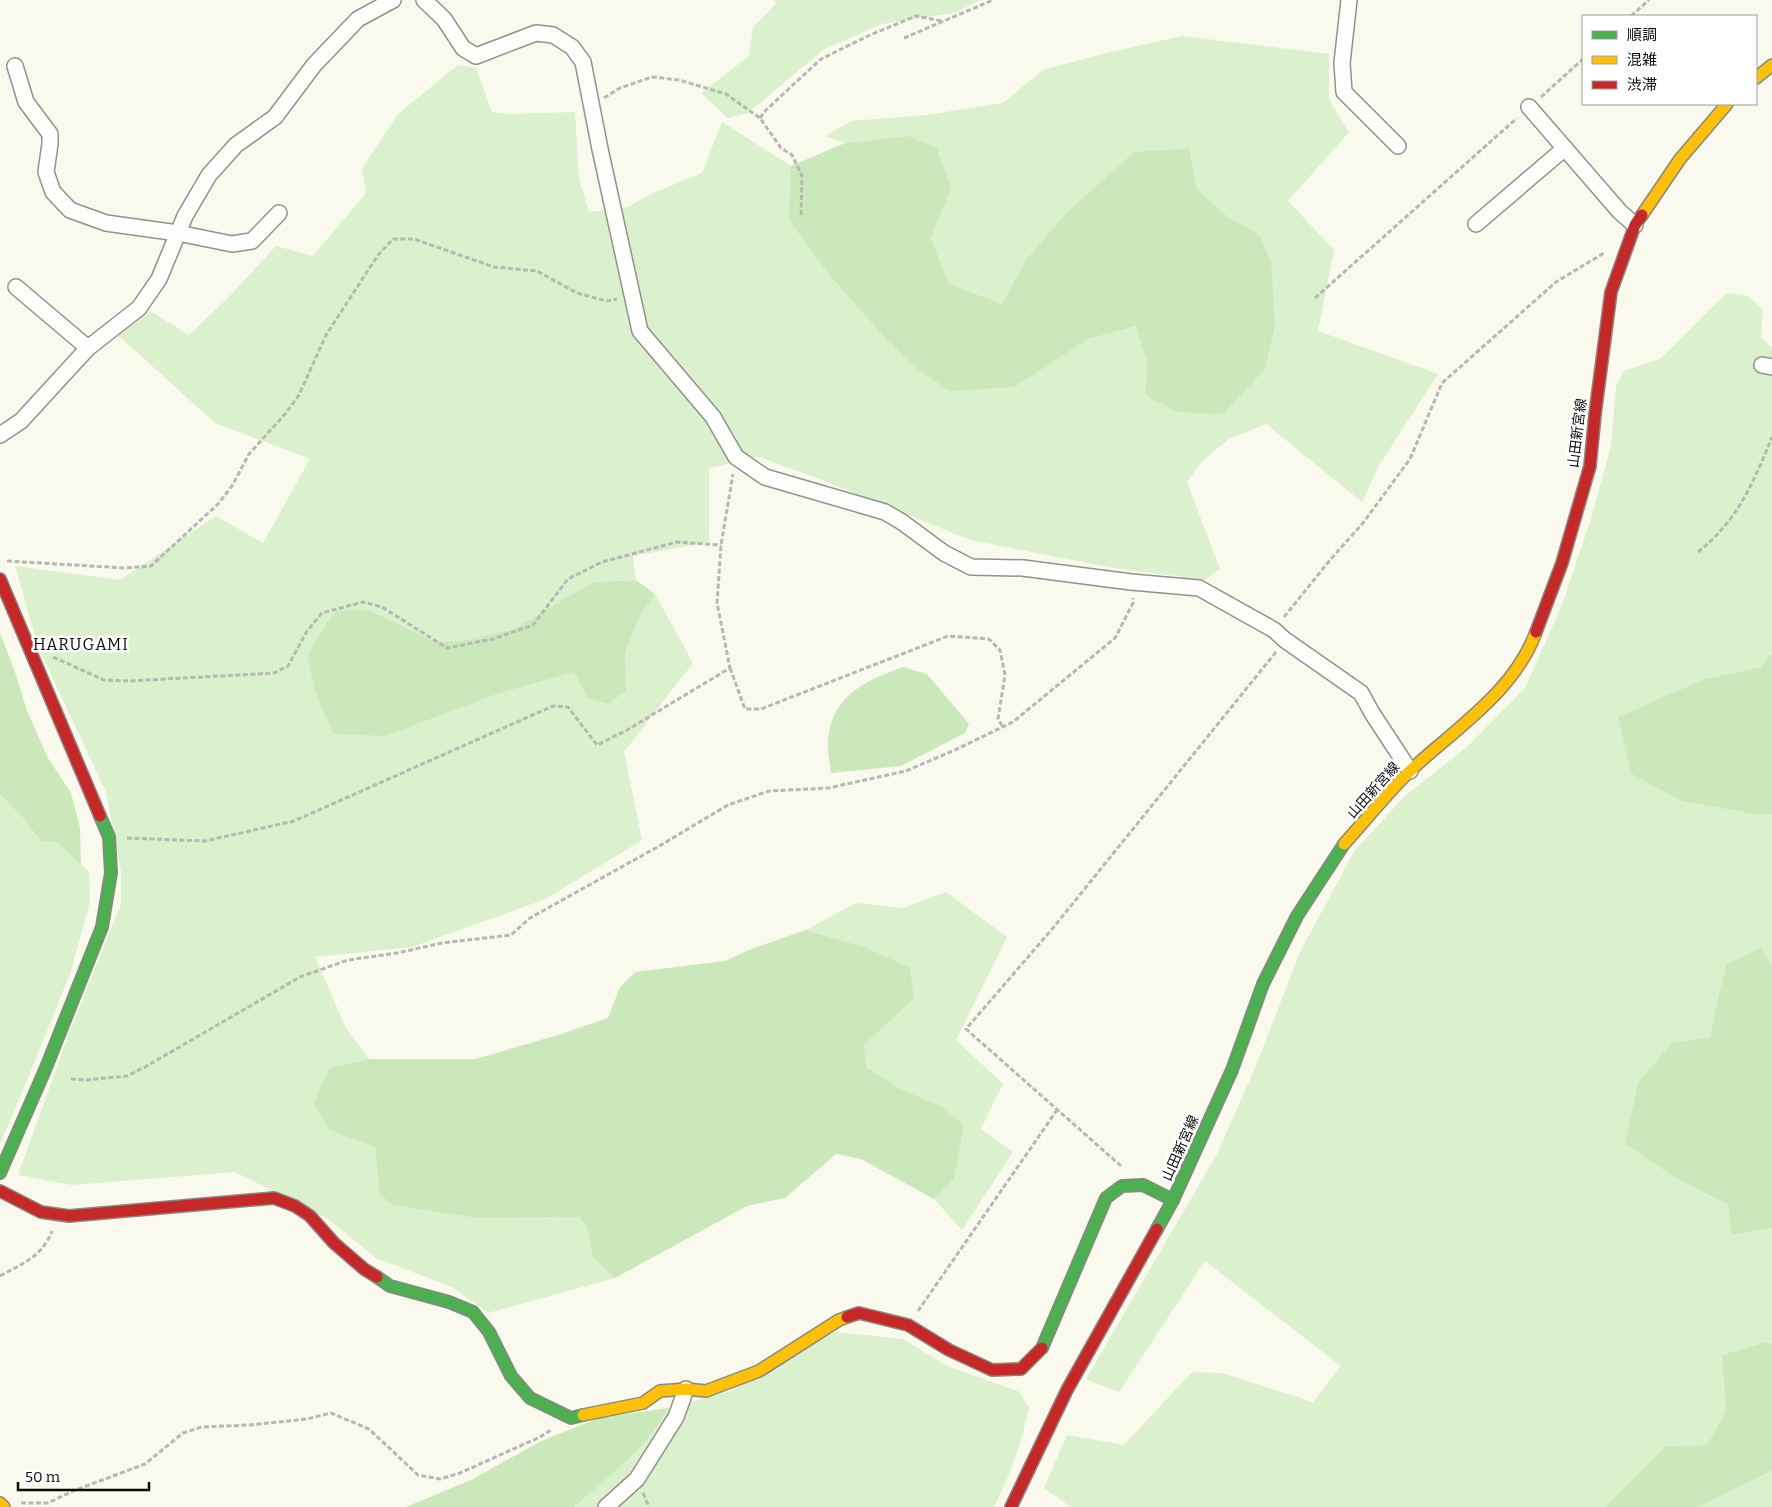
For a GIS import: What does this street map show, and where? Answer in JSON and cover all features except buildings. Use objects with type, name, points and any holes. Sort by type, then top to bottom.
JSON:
[{"type":"street","points":[[0,435],[21,421],[88,348],[139,308],[159,279],[185,216],[209,176],[236,146],[275,117],[314,65],[358,18],[393,0]]},
{"type":"street","points":[[424,0],[444,19],[463,48],[476,56],[536,33],[553,35],[572,46],[583,62],[640,331],[713,417],[736,458],[765,477],[885,512],[944,553],[971,567],[1023,568],[1131,582],[1198,588],[1280,635],[1361,693],[1410,771]]},
{"type":"street","points":[[1349,0],[1342,63],[1344,92],[1398,146]]},
{"type":"street","points":[[1757,77],[1772,65]]},
{"type":"street","points":[[15,66],[26,102],[50,134],[46,172],[53,192],[70,210],[106,222],[178,233],[232,244],[252,240],[279,213]]},
{"type":"street","name":"山田新宮線","points":[[1011,1507],[1067,1390],[1173,1200],[1232,1070],[1263,984],[1297,916],[1343,845],[1410,771],[1470,719],[1507,682],[1533,640],[1562,563],[1590,466],[1594,414],[1611,292],[1635,226],[1680,159],[1726,105]]},
{"type":"street","points":[[1529,107],[1620,212],[1635,226]]},
{"type":"street","points":[[1476,224],[1564,148]]},
{"type":"street","points":[[16,287],[88,348]]},
{"type":"street","points":[[0,580],[109,837],[111,873],[102,927],[0,1173]]},
{"type":"street","points":[[0,1191],[41,1212],[69,1216],[274,1198],[295,1206],[310,1216],[334,1243],[364,1269],[390,1286],[449,1302],[473,1312],[489,1332],[511,1376],[530,1398],[571,1418],[643,1403],[660,1392],[686,1389],[706,1391],[759,1372],[839,1320],[859,1313],[908,1325],[950,1350],[992,1370],[1020,1369],[1041,1350],[1106,1198],[1122,1186],[1143,1184],[1173,1200]]},
{"type":"street","points":[[606,1507],[637,1479],[676,1417],[686,1389]]},
{"type":"path","points":[[904,38],[993,0]]},
{"type":"path","points":[[1632,15],[1650,0]]},
{"type":"path","points":[[760,118],[766,110],[821,59],[870,35],[916,16],[942,21]]},
{"type":"path","points":[[1315,298],[1582,60]]},
{"type":"path","points":[[591,106],[620,88],[652,78],[679,80],[726,94],[760,118],[781,148],[792,155],[802,176],[802,217]]},
{"type":"path","points":[[0,562],[12,561],[124,568],[151,566],[218,504],[232,486],[250,454],[299,395],[326,335],[378,255],[393,239],[414,239],[494,268],[537,271],[578,293],[607,301],[632,296]]},
{"type":"path","points":[[1143,1184],[966,1030],[1054,928],[1280,635],[1330,560],[1363,523],[1410,459],[1442,383],[1556,282],[1605,253],[1625,254]]},
{"type":"path","points":[[1698,552],[1732,518],[1758,473],[1772,437]]},
{"type":"path","points":[[736,458],[722,545],[717,603],[730,668],[745,709],[761,710],[948,636],[989,638],[1000,650],[1005,675],[998,719],[1003,727]]},
{"type":"path","points":[[34,659],[54,657],[104,680],[129,681],[274,674],[288,666],[307,632],[322,613],[363,602],[382,607],[447,648],[493,639],[534,625],[568,579],[602,562],[677,542],[722,545]]},
{"type":"path","points":[[71,1079],[87,1080],[127,1076],[300,977],[348,960],[397,953],[442,943],[511,935],[530,918],[661,845],[728,805],[769,791],[828,788],[906,771],[957,750],[1013,722],[1115,638],[1133,603],[1131,582]]},
{"type":"path","points":[[109,837],[205,842],[294,821],[553,706],[568,707],[597,745],[627,730],[730,668]]},
{"type":"path","points":[[908,1325],[1057,1110]]},
{"type":"path","points":[[0,1276],[35,1256],[47,1243],[59,1214]]},
{"type":"path","points":[[2,1505],[48,1503],[73,1491],[145,1464],[183,1433],[202,1427],[249,1425],[307,1419],[331,1413],[369,1428],[418,1476],[440,1479],[540,1437],[571,1418]]},
{"type":"green space","points":[[774,0],[980,0],[955,13],[882,24],[823,50],[748,113],[728,118],[701,93],[749,56],[753,27],[776,4]]},
{"type":"green space","points":[[1182,36],[1329,54],[1329,99],[1349,132],[1288,201],[1334,250],[1318,331],[1438,374],[1378,467],[1362,502],[1266,424],[1229,439],[1202,461],[1187,482],[1220,569],[1205,580],[1108,567],[970,540],[817,478],[759,457],[709,468],[709,542],[633,556],[636,580],[593,582],[514,629],[461,641],[436,642],[369,610],[494,695],[574,672],[587,698],[626,691],[625,653],[639,617],[655,594],[693,663],[624,752],[642,840],[546,899],[412,947],[315,957],[346,1028],[369,1059],[329,1068],[329,1130],[375,1147],[381,1195],[478,1218],[579,1217],[586,1225],[593,1257],[615,1278],[488,1313],[452,1287],[376,1258],[328,1219],[235,1172],[72,1185],[18,1175],[71,1028],[121,904],[121,872],[106,792],[39,649],[15,566],[120,580],[216,516],[263,543],[310,459],[215,423],[118,335],[150,311],[189,335],[228,298],[276,246],[313,256],[366,193],[362,168],[398,114],[458,65],[476,68],[492,112],[508,114],[575,112],[579,179],[589,212],[628,207],[651,194],[702,173],[722,122],[791,166],[790,220],[831,277],[885,338],[1015,387],[1088,339],[1136,326],[1148,366],[1146,395],[1260,236],[1227,216],[1197,189],[1189,148],[1134,152],[1065,214],[1025,261],[1002,304],[949,284],[931,238],[951,188],[909,136],[845,143],[825,136],[851,121],[927,115],[1003,103],[1043,70],[1102,54]]},
{"type":"green space","points":[[909,136],[937,149],[951,188],[931,238],[949,284],[1002,304],[1025,261],[1065,214],[1134,152],[1189,148],[1197,189],[1227,216],[1260,236],[1271,263],[1275,326],[1265,369],[1223,414],[1178,412],[1145,395],[1148,366],[1136,326],[1088,339],[1015,387],[950,391],[920,371],[885,338],[831,277],[789,220],[791,166],[845,143]]},
{"type":"green space","points":[[1727,293],[1748,296],[1763,310],[1761,337],[1772,348],[1772,653],[1761,667],[1705,679],[1761,815],[1772,814],[1772,965],[1759,948],[1726,964],[1710,1037],[1672,1043],[1638,1082],[1625,1144],[1671,1175],[1728,1205],[1733,1235],[1772,1228],[1772,1344],[1766,1342],[1722,1355],[1726,1411],[1707,1445],[1666,1446],[1605,1507],[1071,1507],[1044,1488],[1067,1435],[1124,1445],[1192,1372],[1222,1373],[1313,1402],[1341,1366],[1205,1261],[1119,1392],[1086,1379],[1217,1154],[1255,1068],[1301,950],[1355,850],[1405,796],[1467,747],[1525,688],[1562,605],[1591,519],[1611,446],[1616,386],[1624,371],[1660,359]]},
{"type":"green space","points":[[636,580],[655,594],[639,617],[625,653],[626,691],[608,704],[587,698],[574,672],[494,695],[385,736],[333,734],[315,690],[307,656],[335,611],[369,610],[436,642],[461,641],[514,629],[593,582]]},
{"type":"green space","points":[[0,633],[27,711],[48,758],[71,793],[80,828],[81,865],[58,843],[41,841],[23,818],[0,794]]},
{"type":"green space","points":[[1772,653],[1772,814],[1761,815],[1682,801],[1632,774],[1618,717],[1705,679],[1761,667]]},
{"type":"green space","points":[[903,667],[927,674],[969,724],[965,733],[901,766],[831,773],[828,739],[831,724],[844,700],[864,684]]},
{"type":"green space","points":[[0,794],[23,818],[41,841],[58,843],[89,872],[90,901],[71,971],[0,1143]]},
{"type":"green space","points":[[946,892],[1007,937],[956,1040],[1003,1084],[981,1129],[1013,1152],[962,1230],[934,1199],[954,1179],[964,1125],[940,1106],[901,1089],[867,1068],[864,1045],[885,1025],[864,947],[806,930],[856,903],[903,908]]},
{"type":"green space","points":[[806,930],[864,947],[910,968],[914,998],[864,1045],[867,1068],[901,1089],[940,1106],[964,1125],[954,1179],[934,1199],[861,1159],[836,1154],[785,1198],[747,1206],[615,1278],[593,1257],[586,1225],[579,1217],[478,1218],[394,1205],[380,1195],[375,1147],[329,1130],[314,1104],[329,1068],[369,1059],[476,1059],[608,1018],[620,987],[635,972],[725,961],[751,949]]},
{"type":"green space","points":[[1760,948],[1772,965],[1772,1228],[1732,1235],[1728,1205],[1671,1175],[1625,1144],[1638,1082],[1672,1043],[1710,1037],[1726,964]]},
{"type":"green space","points":[[835,1332],[903,1339],[947,1366],[1018,1391],[1029,1407],[1015,1458],[994,1507],[574,1507],[635,1452],[656,1429],[668,1408],[731,1391]]},
{"type":"green space","points":[[1766,1342],[1772,1344],[1772,1471],[1698,1507],[1605,1507],[1666,1446],[1707,1445],[1726,1411],[1722,1355]]},
{"type":"green space","points":[[668,1408],[660,1422],[639,1448],[574,1507],[406,1507],[473,1479],[541,1441],[599,1418]]},
{"type":"green space","points":[[1772,1471],[1772,1507],[1698,1507]]},
{"type":"traffic: fast","points":[[0,1173],[45,1070],[102,927],[111,873],[109,837],[100,816]]},
{"type":"traffic: fast","points":[[1157,1229],[1173,1200],[1232,1070],[1263,984],[1297,916],[1344,844]]},
{"type":"traffic: fast","points":[[1042,1348],[1106,1198],[1122,1186],[1143,1185],[1173,1200]]},
{"type":"traffic: fast","points":[[377,1277],[390,1286],[449,1302],[473,1312],[489,1332],[511,1376],[530,1398],[571,1418],[583,1415]]},
{"type":"traffic: slow","points":[[1757,77],[1772,65]]},
{"type":"traffic: slow","points":[[1642,215],[1680,159],[1726,105]]},
{"type":"traffic: slow","points":[[1344,844],[1411,770],[1465,724],[1499,691],[1514,673],[1536,632]]},
{"type":"traffic: slow","points":[[583,1415],[643,1403],[660,1391],[686,1389],[706,1391],[759,1371],[839,1320],[847,1317]]},
{"type":"traffic: slow","points":[[0,1503],[4,1507]]},
{"type":"traffic: jam","points":[[1536,632],[1562,563],[1590,466],[1611,292],[1635,225],[1642,215]]},
{"type":"traffic: jam","points":[[0,579],[100,816]]},
{"type":"traffic: jam","points":[[0,1191],[41,1212],[69,1216],[274,1198],[295,1206],[310,1216],[334,1243],[364,1269],[377,1277]]},
{"type":"traffic: jam","points":[[1011,1507],[1067,1390],[1157,1229]]},
{"type":"traffic: jam","points":[[847,1317],[859,1313],[908,1325],[949,1350],[992,1370],[1021,1369],[1042,1348]]},
{"type":"district","name":"HARUGAMI","points":[[81,644]]}]
